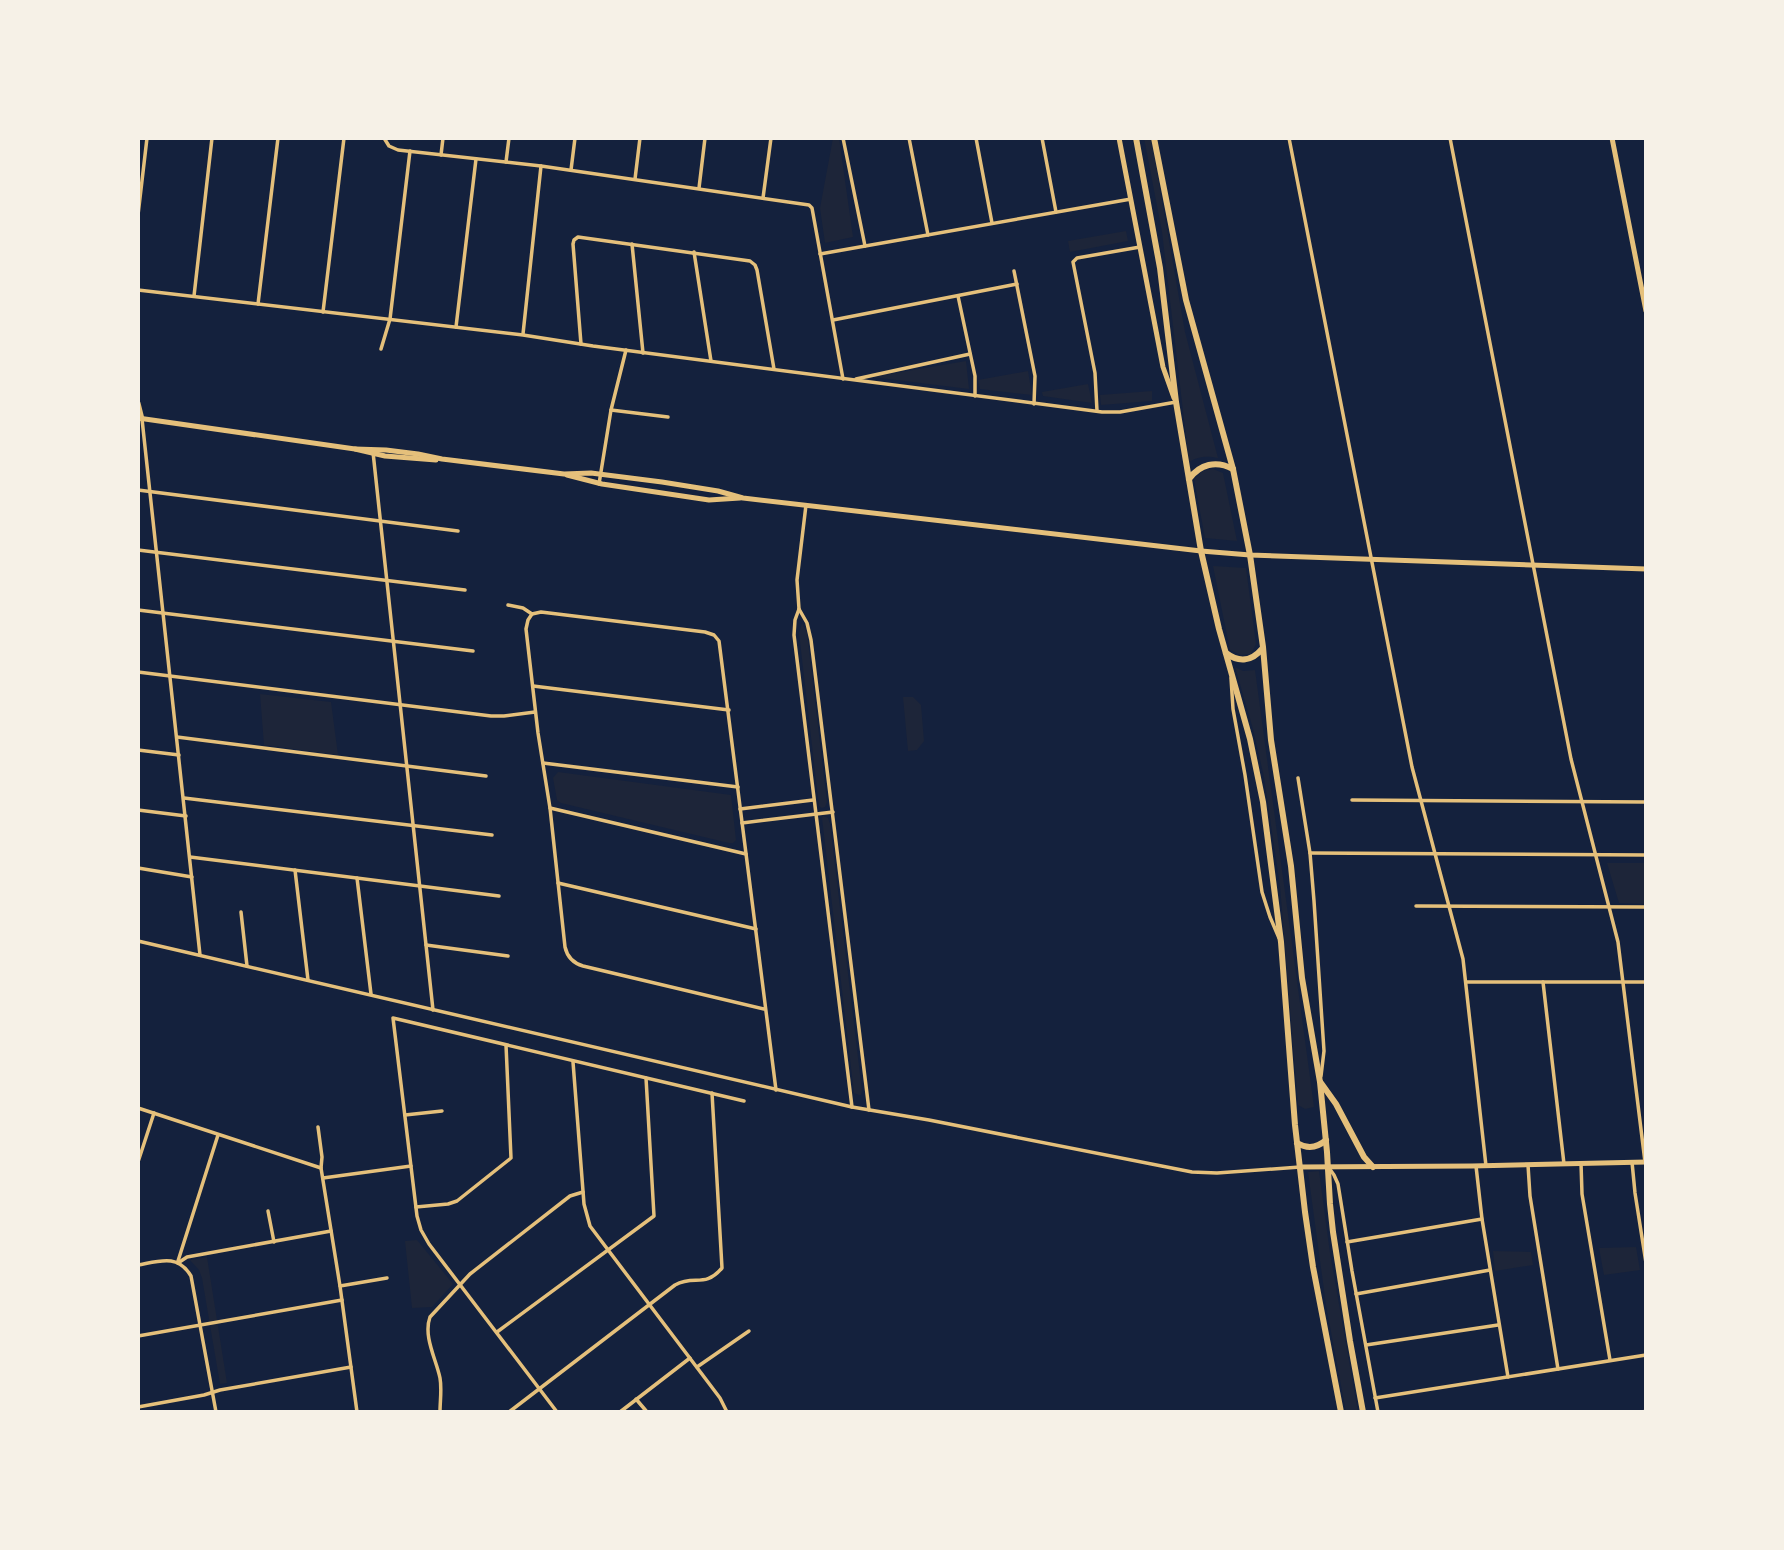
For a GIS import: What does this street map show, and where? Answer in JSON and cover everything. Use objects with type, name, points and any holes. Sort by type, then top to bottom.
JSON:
[{"type":"main road","points":[[1136,138],[1160,268],[1176,402],[1201,551],[1260,782],[1281,943],[1300,1167],[1313,1267],[1341,1412]]},
{"type":"main road","points":[[1154,138],[1186,300],[1233,469],[1250,555],[1263,647],[1269,719],[1291,866],[1302,978],[1320,1082],[1330,1204],[1363,1412]]},
{"type":"main road","points":[[1189,480],[1198,470],[1210,464],[1220,464],[1233,469]]},
{"type":"main road","points":[[1225,651],[1235,659],[1245,660],[1263,647]]},
{"type":"main road","points":[[1320,1082],[1336,1104],[1364,1157],[1373,1167]]},
{"type":"main road","points":[[1297,1143],[1311,1147],[1326,1140]]},
{"type":"street","points":[[138,215],[147,138]]},
{"type":"street","points":[[194,297],[212,138]]},
{"type":"street","points":[[258,304],[278,138]]},
{"type":"street","points":[[323,312],[344,138]]},
{"type":"street","points":[[384,138],[392,148],[410,151],[571,170],[810,205],[843,379]]},
{"type":"street","points":[[441,155],[443,138]]},
{"type":"street","points":[[506,162],[509,138]]},
{"type":"street","points":[[571,170],[575,138]]},
{"type":"street","points":[[635,179],[640,138]]},
{"type":"street","points":[[699,189],[705,138]]},
{"type":"street","points":[[763,198],[771,138]]},
{"type":"street","points":[[844,138],[865,246]]},
{"type":"street","points":[[909,138],[928,235]]},
{"type":"street","points":[[976,138],[992,223]]},
{"type":"street","points":[[1042,138],[1056,212]]},
{"type":"street","points":[[138,290],[523,335],[1097,412],[1120,412],[1176,402],[1163,367],[1119,138]]},
{"type":"street","points":[[1289,138],[1409,755],[1461,949],[1486,1166]]},
{"type":"street","points":[[138,941],[852,1107],[1192,1172],[1217,1173],[1300,1167],[1645,1162],[1620,954],[1572,759],[1450,138]]},
{"type":"street","points":[[1612,138],[1646,311]]},
{"type":"street","points":[[381,349],[390,320],[410,151]]},
{"type":"street","points":[[456,327],[476,159]]},
{"type":"street","points":[[523,335],[541,166]]},
{"type":"street","points":[[820,254],[1131,198]]},
{"type":"street","points":[[582,344],[573,244],[575,238],[581,237],[753,263],[757,270],[774,370]]},
{"type":"street","points":[[632,244],[643,353]]},
{"type":"street","points":[[1097,412],[1095,373],[1073,262],[1076,258],[1140,247]]},
{"type":"street","points":[[694,252],[711,361]]},
{"type":"street","points":[[1014,271],[1035,376],[1034,404]]},
{"type":"street","points":[[832,321],[1017,284]]},
{"type":"street","points":[[958,296],[975,381],[975,396]]},
{"type":"street","points":[[599,484],[611,410],[626,350]]},
{"type":"street","points":[[850,380],[970,354]]},
{"type":"street","points":[[138,403],[157,552],[200,955]]},
{"type":"street","points":[[611,410],[668,417]]},
{"type":"street","points":[[140,419],[355,449],[418,454],[442,460],[564,474],[600,474],[718,491],[743,498],[1201,551],[1646,569]]},
{"type":"street","points":[[373,451],[433,1010]]},
{"type":"street","points":[[564,474],[599,484],[709,500],[743,498]]},
{"type":"street","points":[[138,490],[458,531]]},
{"type":"street","points":[[806,505],[797,580],[799,609],[794,635],[852,1107]]},
{"type":"street","points":[[138,550],[466,590]]},
{"type":"street","points":[[508,605],[523,608],[532,614],[541,612],[705,632],[717,638],[721,649],[729,710],[776,1090]]},
{"type":"street","points":[[799,609],[807,623],[811,640],[869,1110]]},
{"type":"street","points":[[138,610],[473,651]]},
{"type":"street","points":[[532,614],[526,624],[533,686],[566,950],[571,959],[583,966],[764,1009]]},
{"type":"street","points":[[138,672],[491,716],[536,712]]},
{"type":"street","points":[[1231,672],[1233,709],[1262,892],[1281,943]]},
{"type":"street","points":[[533,686],[729,710]]},
{"type":"street","points":[[177,737],[486,776]]},
{"type":"street","points":[[138,750],[179,755]]},
{"type":"street","points":[[543,763],[738,787]]},
{"type":"street","points":[[1298,778],[1310,853],[1314,901],[1324,1051],[1320,1082]]},
{"type":"street","points":[[184,798],[492,835]]},
{"type":"street","points":[[740,808],[813,800]]},
{"type":"street","points":[[1352,800],[1646,802]]},
{"type":"street","points":[[550,808],[746,854]]},
{"type":"street","points":[[138,810],[186,816]]},
{"type":"street","points":[[742,823],[833,812]]},
{"type":"street","points":[[1310,853],[1646,855]]},
{"type":"street","points":[[190,857],[499,896]]},
{"type":"street","points":[[138,868],[192,877]]},
{"type":"street","points":[[295,870],[308,980]]},
{"type":"street","points":[[357,878],[371,995]]},
{"type":"street","points":[[558,883],[756,929]]},
{"type":"street","points":[[1416,906],[1646,907]]},
{"type":"street","points":[[242,912],[247,966]]},
{"type":"street","points":[[426,945],[508,956]]},
{"type":"street","points":[[1466,982],[1646,982]]},
{"type":"street","points":[[1543,982],[1564,1164]]},
{"type":"street","points":[[557,1412],[425,1237],[418,1223],[393,1018],[744,1101]]},
{"type":"street","points":[[416,1207],[457,1201],[511,1158],[506,1045]]},
{"type":"street","points":[[573,1062],[587,1220],[720,1398],[727,1412]]},
{"type":"street","points":[[497,1332],[654,1216],[646,1078]]},
{"type":"street","points":[[509,1412],[679,1283],[708,1279],[721,1271],[723,1264],[712,1093]]},
{"type":"street","points":[[138,1108],[321,1168]]},
{"type":"street","points":[[405,1115],[442,1111]]},
{"type":"street","points":[[138,1162],[154,1113]]},
{"type":"street","points":[[318,1127],[322,1178],[357,1412]]},
{"type":"street","points":[[178,1263],[219,1134]]},
{"type":"street","points":[[1632,1162],[1646,1263]]},
{"type":"street","points":[[1581,1163],[1582,1194],[1609,1360]]},
{"type":"street","points":[[1528,1165],[1530,1196],[1558,1368]]},
{"type":"street","points":[[322,1178],[411,1166]]},
{"type":"street","points":[[1476,1166],[1508,1377]]},
{"type":"street","points":[[1328,1167],[1338,1184],[1378,1412]]},
{"type":"street","points":[[440,1412],[439,1376],[427,1324],[430,1317],[470,1274],[570,1196],[583,1192]]},
{"type":"street","points":[[268,1211],[274,1242]]},
{"type":"street","points":[[1347,1242],[1482,1219]]},
{"type":"street","points":[[178,1263],[187,1257],[331,1231]]},
{"type":"street","points":[[138,1265],[164,1260],[178,1263],[186,1268],[191,1276],[216,1412]]},
{"type":"street","points":[[1356,1294],[1490,1270]]},
{"type":"street","points":[[340,1286],[387,1278]]},
{"type":"street","points":[[138,1336],[342,1300]]},
{"type":"street","points":[[1365,1345],[1499,1325]]},
{"type":"street","points":[[697,1367],[749,1331]]},
{"type":"street","points":[[1375,1398],[1646,1354]]},
{"type":"street","points":[[620,1412],[690,1358]]},
{"type":"street","points":[[138,1407],[351,1367]]},
{"type":"street","points":[[636,1399],[646,1412]]},
{"type":"shaded area","points":[[833,138],[839,138],[853,237],[825,243],[820,208]]},
{"type":"shaded area","points":[[1144,138],[1151,138],[1185,332],[1218,458],[1203,457],[1189,462],[1162,232]]},
{"type":"shaded area","points":[[1126,231],[1128,241],[1070,252],[1068,241]]},
{"type":"shaded area","points":[[966,361],[969,389],[872,377]]},
{"type":"shaded area","points":[[1028,371],[1032,395],[980,389],[978,380]]},
{"type":"shaded area","points":[[1088,384],[1092,403],[1043,396],[1042,392]]},
{"type":"shaded area","points":[[1152,391],[1152,401],[1101,405],[1100,395]]},
{"type":"shaded area","points":[[1213,469],[1223,473],[1237,541],[1205,538],[1194,479],[1203,471]]},
{"type":"shaded area","points":[[1213,566],[1246,568],[1256,644],[1251,654],[1241,655],[1230,650]]},
{"type":"shaded area","points":[[802,623],[807,633],[827,802],[822,808],[819,806],[799,633]]},
{"type":"shaded area","points":[[1235,667],[1243,671],[1255,670],[1314,1107],[1305,1109],[1298,1105],[1280,886],[1264,777]]},
{"type":"shaded area","points":[[260,694],[331,702],[338,755],[264,745]]},
{"type":"shaded area","points":[[903,697],[913,697],[921,705],[924,741],[917,750],[908,751]]},
{"type":"shaded area","points":[[558,772],[731,795],[736,840],[729,843],[561,803],[557,800],[553,778]]},
{"type":"shaded area","points":[[823,816],[828,818],[830,824],[861,1095],[854,1093]]},
{"type":"shaded area","points":[[1607,863],[1646,863],[1646,904],[1619,903]]},
{"type":"shaded area","points":[[1319,1171],[1330,1253],[1358,1412],[1346,1412],[1326,1305],[1308,1172]]},
{"type":"shaded area","points":[[417,1240],[453,1284],[432,1307],[412,1308],[405,1241]]},
{"type":"shaded area","points":[[1636,1247],[1640,1270],[1604,1275],[1599,1248]]},
{"type":"shaded area","points":[[1493,1251],[1531,1252],[1533,1265],[1495,1271]]},
{"type":"shaded area","points":[[207,1257],[227,1383],[220,1384],[202,1278],[190,1260]]}]
